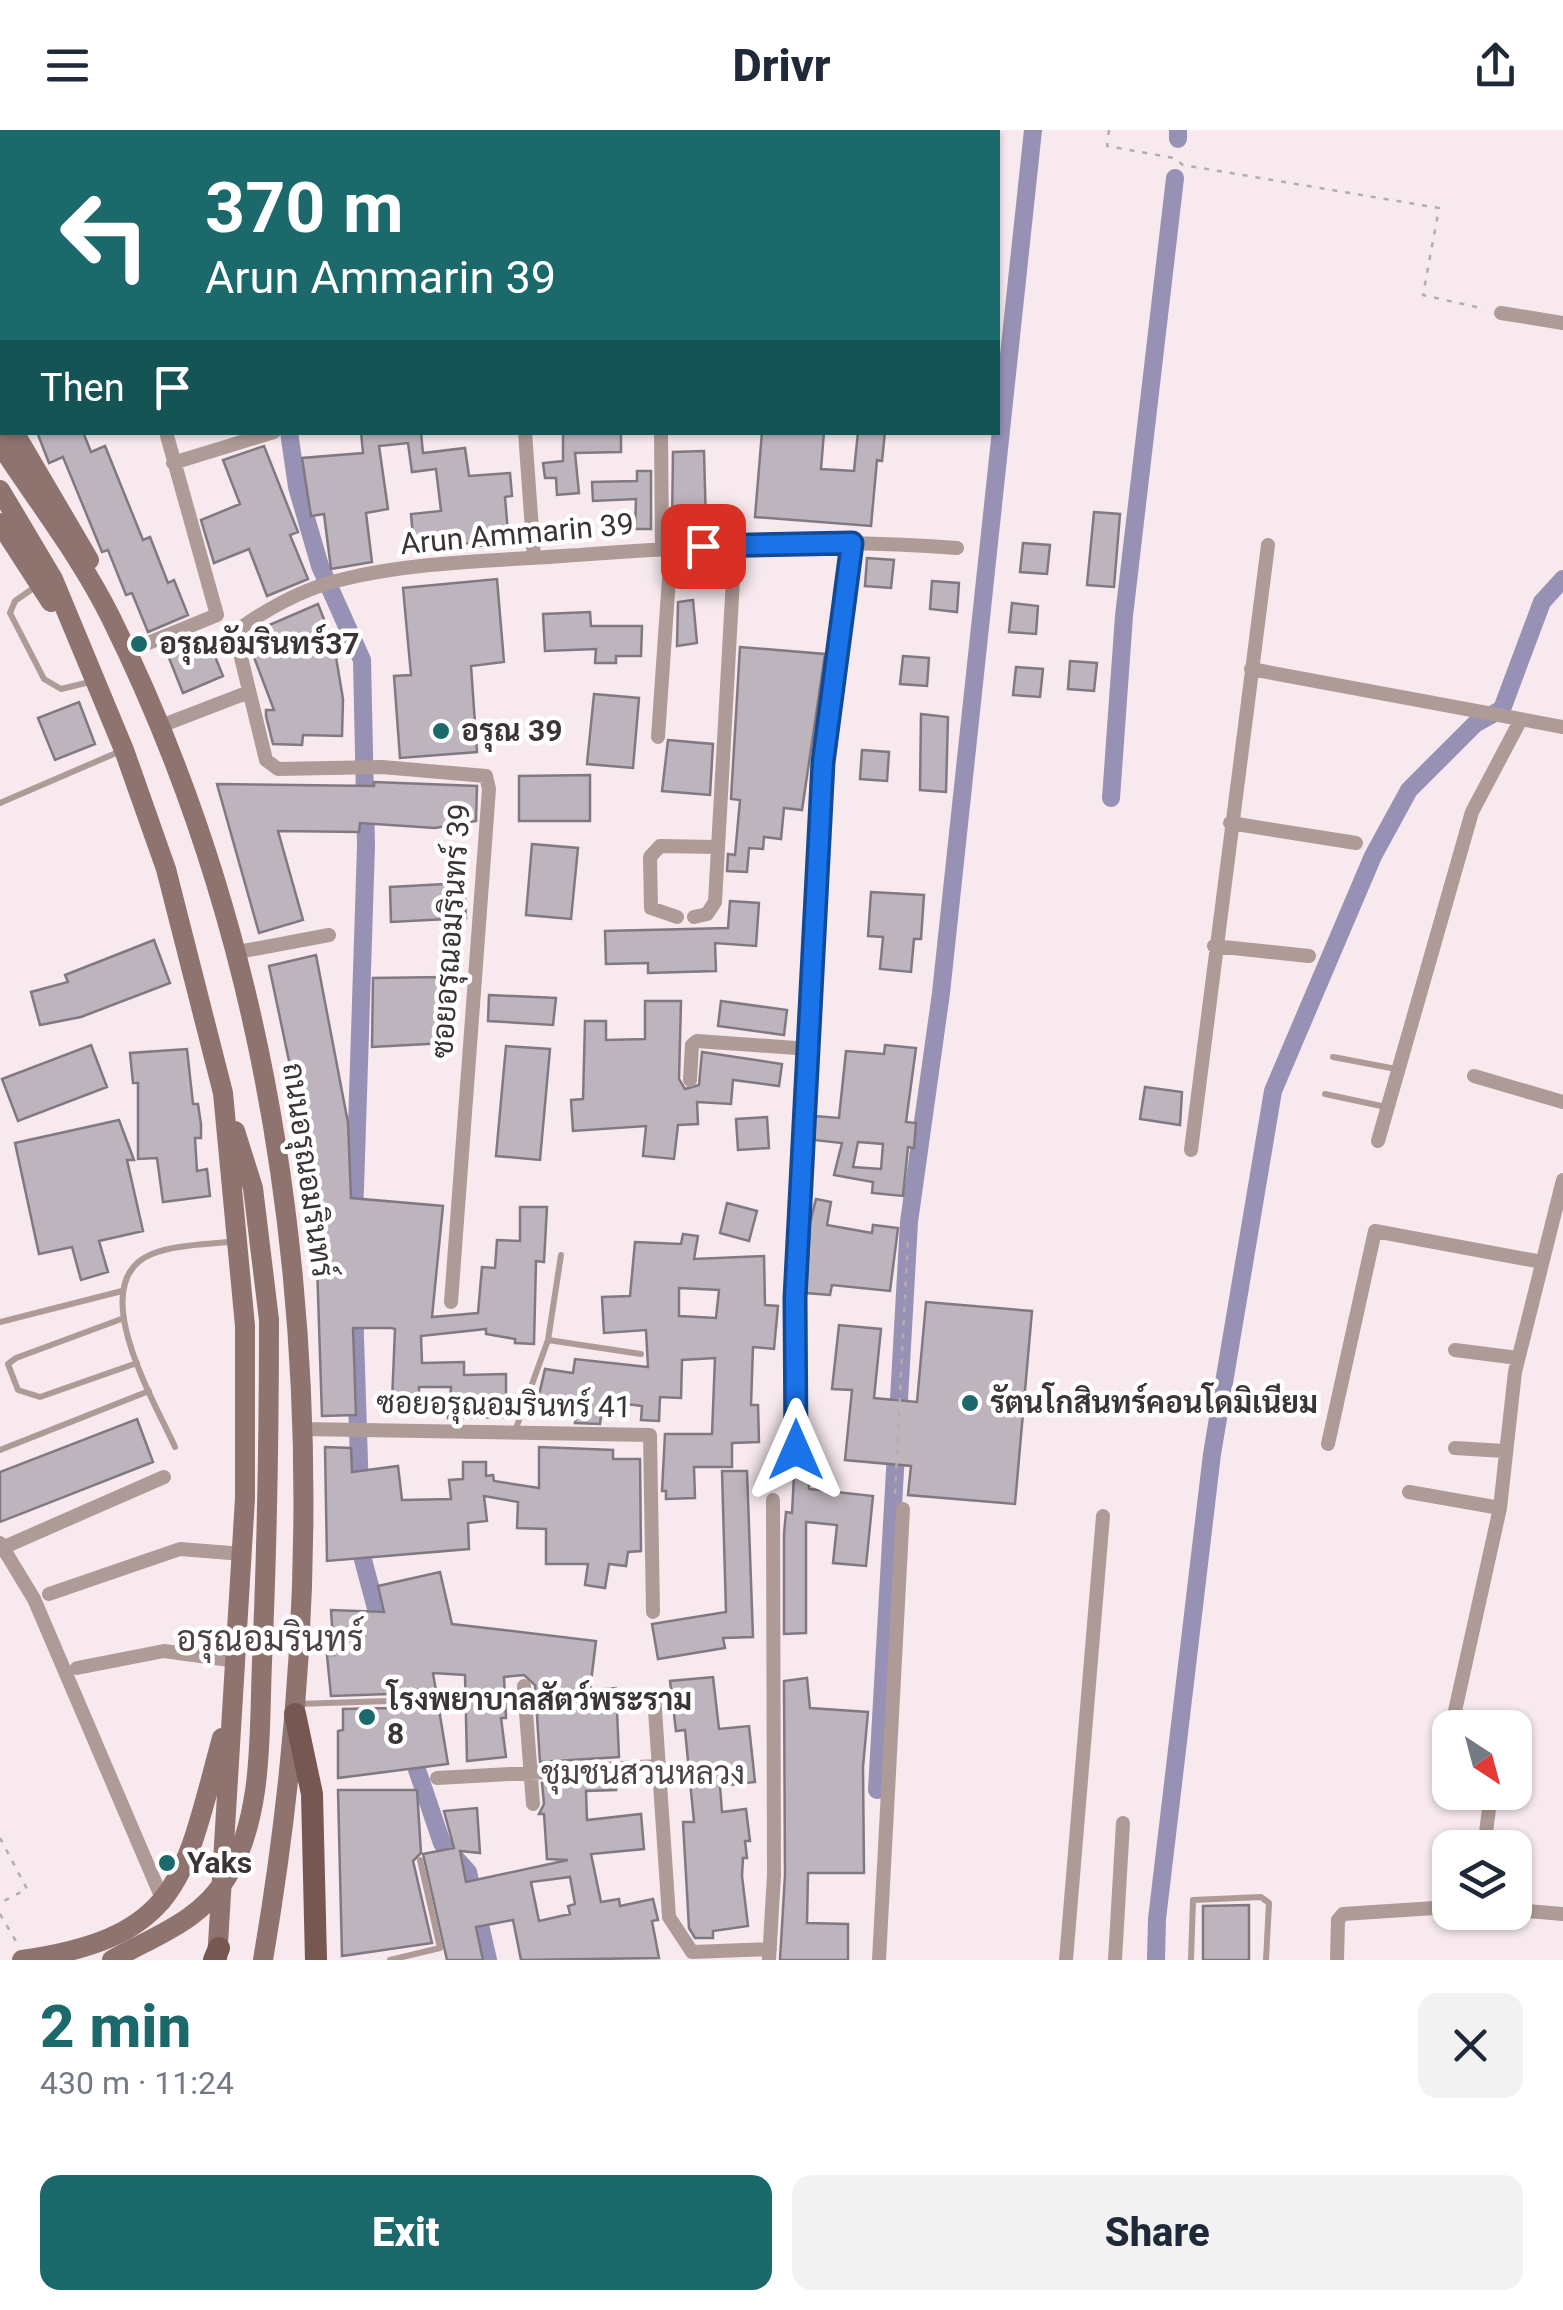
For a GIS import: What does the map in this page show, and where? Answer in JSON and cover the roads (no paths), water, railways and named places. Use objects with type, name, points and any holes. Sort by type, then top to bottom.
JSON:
[{"type":"main road","points":[[16,435],[71,525],[111,616]]},
{"type":"main road","name":"ถนนอรุณอมรินทร์","points":[[0,444],[111,616],[214,873],[257,1026],[284,1186],[302,1429],[302,1568],[295,1709],[280,1865],[263,1960]]},
{"type":"main road","points":[[0,490],[53,579],[124,750],[166,869],[223,1093],[253,1188],[269,1320],[268,1534],[249,1826],[226,1879],[207,1902],[166,1934],[112,1960]]},
{"type":"main road","points":[[0,522],[93,674]]},
{"type":"main road","points":[[217,1956],[243,1554],[245,1326],[223,1093]]},
{"type":"main road","points":[[25,1960],[104,1940],[148,1918],[164,1902],[188,1858],[235,1692]]},
{"type":"main road","points":[[295,1709],[312,1794],[316,1960]]},
{"type":"street","points":[[1501,312],[1562,320]]},
{"type":"street","points":[[126,652],[217,615],[167,435]]},
{"type":"street","points":[[173,463],[264,435]]},
{"type":"street","points":[[525,435],[534,558]]},
{"type":"street","points":[[658,737],[666,549],[661,435]]},
{"type":"street","points":[[694,917],[712,909],[735,543]]},
{"type":"street","name":"Arun Ammarin 39","points":[[249,692],[238,645],[242,627],[323,584],[348,578],[534,558],[735,543],[957,548]]},
{"type":"street","points":[[796,1450],[795,1298],[823,762],[852,543]]},
{"type":"street","points":[[1190,1150],[1268,544]]},
{"type":"street","points":[[1251,669],[1471,713],[1563,727]]},
{"type":"street","points":[[158,727],[249,692]]},
{"type":"street","name":"ซอยอรุณอมรินทร์ 39","points":[[249,692],[266,760],[278,768],[382,767],[471,771],[486,776],[489,790],[451,1302]]},
{"type":"street","points":[[1378,1141],[1472,812],[1520,721]]},
{"type":"street","points":[[1230,823],[1356,843]]},
{"type":"street","points":[[677,917],[651,908],[650,857],[660,846],[716,846]]},
{"type":"street","points":[[238,952],[329,935]]},
{"type":"street","points":[[1214,946],[1309,956]]},
{"type":"street","points":[[690,1080],[692,1045],[697,1041],[810,1049]]},
{"type":"street","points":[[1474,1076],[1563,1102]]},
{"type":"street","points":[[1455,1710],[1500,1508],[1518,1358],[1563,1180]]},
{"type":"street","points":[[1328,1444],[1375,1231],[1542,1262]]},
{"type":"street","points":[[1454,1350],[1518,1358]]},
{"type":"street","name":"ซอยอรุณอมรินทร์ 41","points":[[302,1429],[650,1435],[654,1612]]},
{"type":"street","points":[[1455,1448],[1504,1450]]},
{"type":"street","points":[[164,1477],[1,1545],[34,1599],[164,1902]]},
{"type":"street","points":[[1410,1492],[1500,1508]]},
{"type":"street","points":[[654,1695],[670,1917],[692,1952],[770,1954],[774,1875],[773,1500]]},
{"type":"street","points":[[880,1960],[903,1509]]},
{"type":"street","points":[[1066,1960],[1103,1516]]},
{"type":"street","points":[[49,1594],[168,1552],[243,1554]]},
{"type":"street","points":[[77,1668],[164,1651],[237,1661]]},
{"type":"street","points":[[524,1686],[528,1772],[534,1804]]},
{"type":"street","points":[[437,1778],[657,1766]]},
{"type":"street","points":[[1115,1960],[1124,1822]]},
{"type":"street","points":[[1337,1960],[1338,1920],[1342,1914],[1432,1908]]},
{"type":"street","points":[[1532,1911],[1563,1914]]},
{"type":"lane","points":[[40,583],[16,601],[10,614],[44,679],[61,690],[93,674]]},
{"type":"lane","points":[[0,802],[124,750]]},
{"type":"lane","points":[[1334,1057],[1398,1069]]},
{"type":"lane","points":[[1325,1094],[1387,1107]]},
{"type":"lane","points":[[175,1447],[137,1363],[124,1318],[127,1278],[154,1253],[237,1241]]},
{"type":"lane","points":[[516,1431],[548,1340],[560,1255]]},
{"type":"lane","points":[[0,1322],[124,1291]]},
{"type":"lane","points":[[124,1318],[16,1358],[8,1364],[10,1376],[18,1390],[40,1397],[137,1363]]},
{"type":"lane","points":[[548,1340],[641,1354]]},
{"type":"lane","points":[[0,1450],[150,1391]]},
{"type":"lane","points":[[295,1709],[389,1701]]},
{"type":"lane","points":[[390,1960],[440,1948],[420,1860]]},
{"type":"lane","points":[[1191,1960],[1191,1905],[1198,1897],[1267,1900],[1266,1960]]},
{"type":"waterway","points":[[877,1790],[909,1222],[941,993],[1033,130]]},
{"type":"waterway","points":[[1178,130],[1178,139]]},
{"type":"waterway","points":[[1111,798],[1124,616],[1175,178]]},
{"type":"waterway","points":[[289,435],[297,487],[320,566],[362,660],[366,846],[354,1219]]},
{"type":"waterway","points":[[1156,1960],[1157,1919],[1212,1454],[1273,1091],[1373,856],[1409,790],[1475,724],[1502,709],[1542,602],[1563,579]]},
{"type":"waterway","points":[[354,1305],[360,1494]]},
{"type":"waterway","points":[[361,1535],[362,1556],[382,1631]]},
{"type":"waterway","points":[[410,1749],[442,1843],[468,1872],[488,1960]]},
{"type":"place","name":"อรุณอัมรินทร์37","points":[[139,644]]},
{"type":"place","name":"อรุณ 39","points":[[441,731]]},
{"type":"place","name":"รัตนโกสินทร์คอนโดมิเนียม","points":[[970,1403]]},
{"type":"place","name":"โรงพยาบาลสัตว์พระราม 8","points":[[367,1717]]},
{"type":"place","name":"Yaks","points":[[167,1863]]},
{"type":"district","name":"อรุณอมรินทร์","points":[[270,1639]]},
{"type":"district","name":"ชุมชนสวนหลวง","points":[[643,1773]]}]
